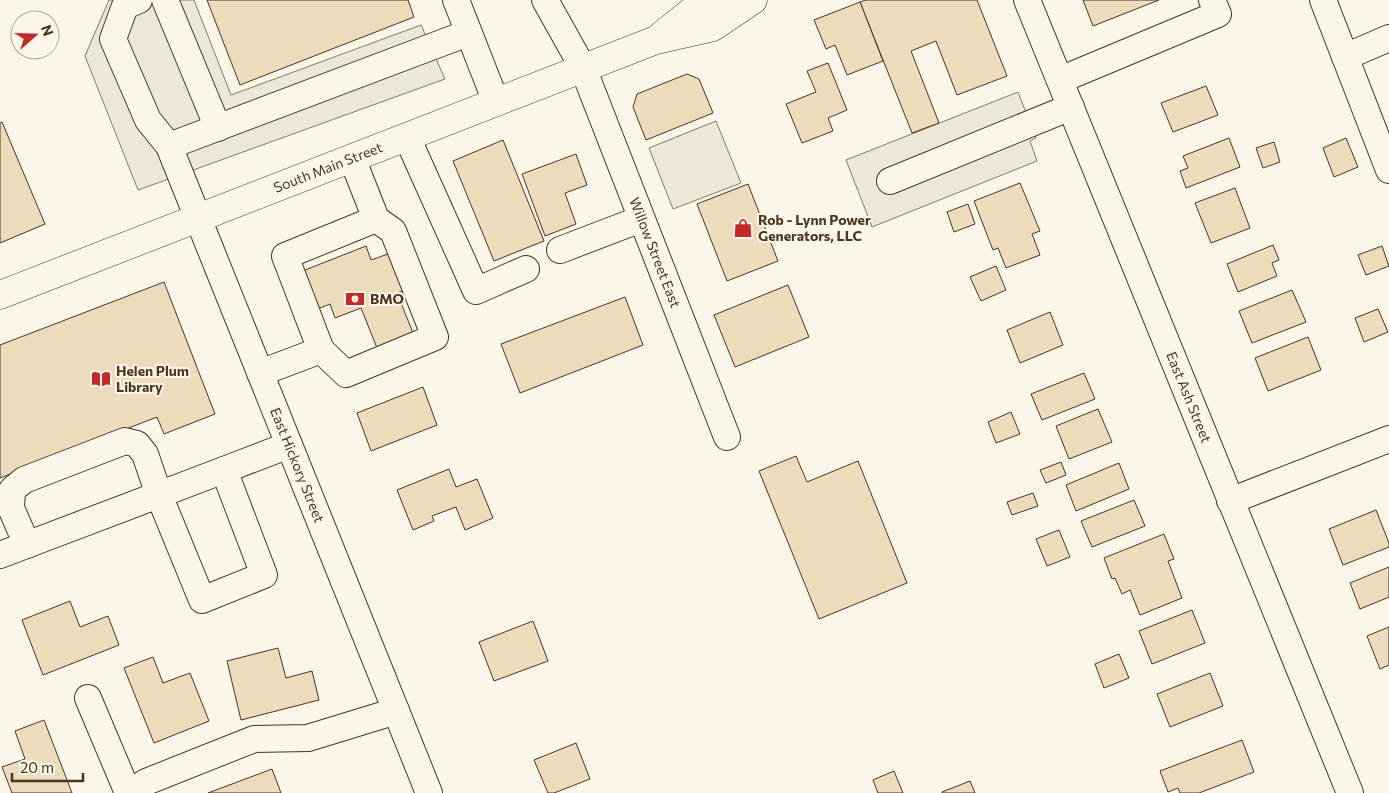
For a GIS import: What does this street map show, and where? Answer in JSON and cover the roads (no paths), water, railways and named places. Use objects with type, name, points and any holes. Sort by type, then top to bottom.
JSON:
[{"type":"main road","name":"South Main Street","points":[[656,40],[703,2],[719,0]]},
{"type":"main road","name":"South Main Street","points":[[0,294],[198,219],[656,40],[713,27],[753,0]]},
{"type":"street","name":"East Hickory Street","points":[[139,0],[125,6],[114,39],[148,120],[169,146],[429,793]]},
{"type":"street","points":[[165,0],[218,128]]},
{"type":"street","points":[[456,0],[496,102]]},
{"type":"street","name":"Willow Street East","points":[[545,0],[583,68],[727,437]]},
{"type":"street","name":"East Ash Street","points":[[1027,0],[1350,793]]},
{"type":"street","points":[[1060,80],[1218,14],[1212,0]]},
{"type":"street","points":[[1323,0],[1389,170]]},
{"type":"street","points":[[169,146],[468,33]]},
{"type":"street","points":[[1345,56],[1389,38]]},
{"type":"street","points":[[890,181],[1071,107]]},
{"type":"street","points":[[407,137],[476,291],[526,269]]},
{"type":"street","points":[[352,158],[376,219],[393,231],[435,337],[346,374],[321,350],[285,256],[376,219]]},
{"type":"street","points":[[560,250],[642,219]]},
{"type":"street","points":[[260,373],[321,350]]},
{"type":"street","points":[[1230,501],[1389,439]]},
{"type":"street","points":[[27,545],[11,508],[12,490],[24,480],[125,441],[137,444],[145,454],[159,495],[202,600],[264,575],[224,470]]},
{"type":"street","points":[[0,555],[289,446]]},
{"type":"street","points":[[88,698],[129,793],[146,782],[254,739],[308,738],[396,711]]},
{"type":"place","name":"Rob - Lynn Power Generators, LLC","points":[[743,228]]},
{"type":"place","name":"BMO","points":[[355,299]]},
{"type":"place","name":"Helen Plum Library","points":[[101,379]]}]
